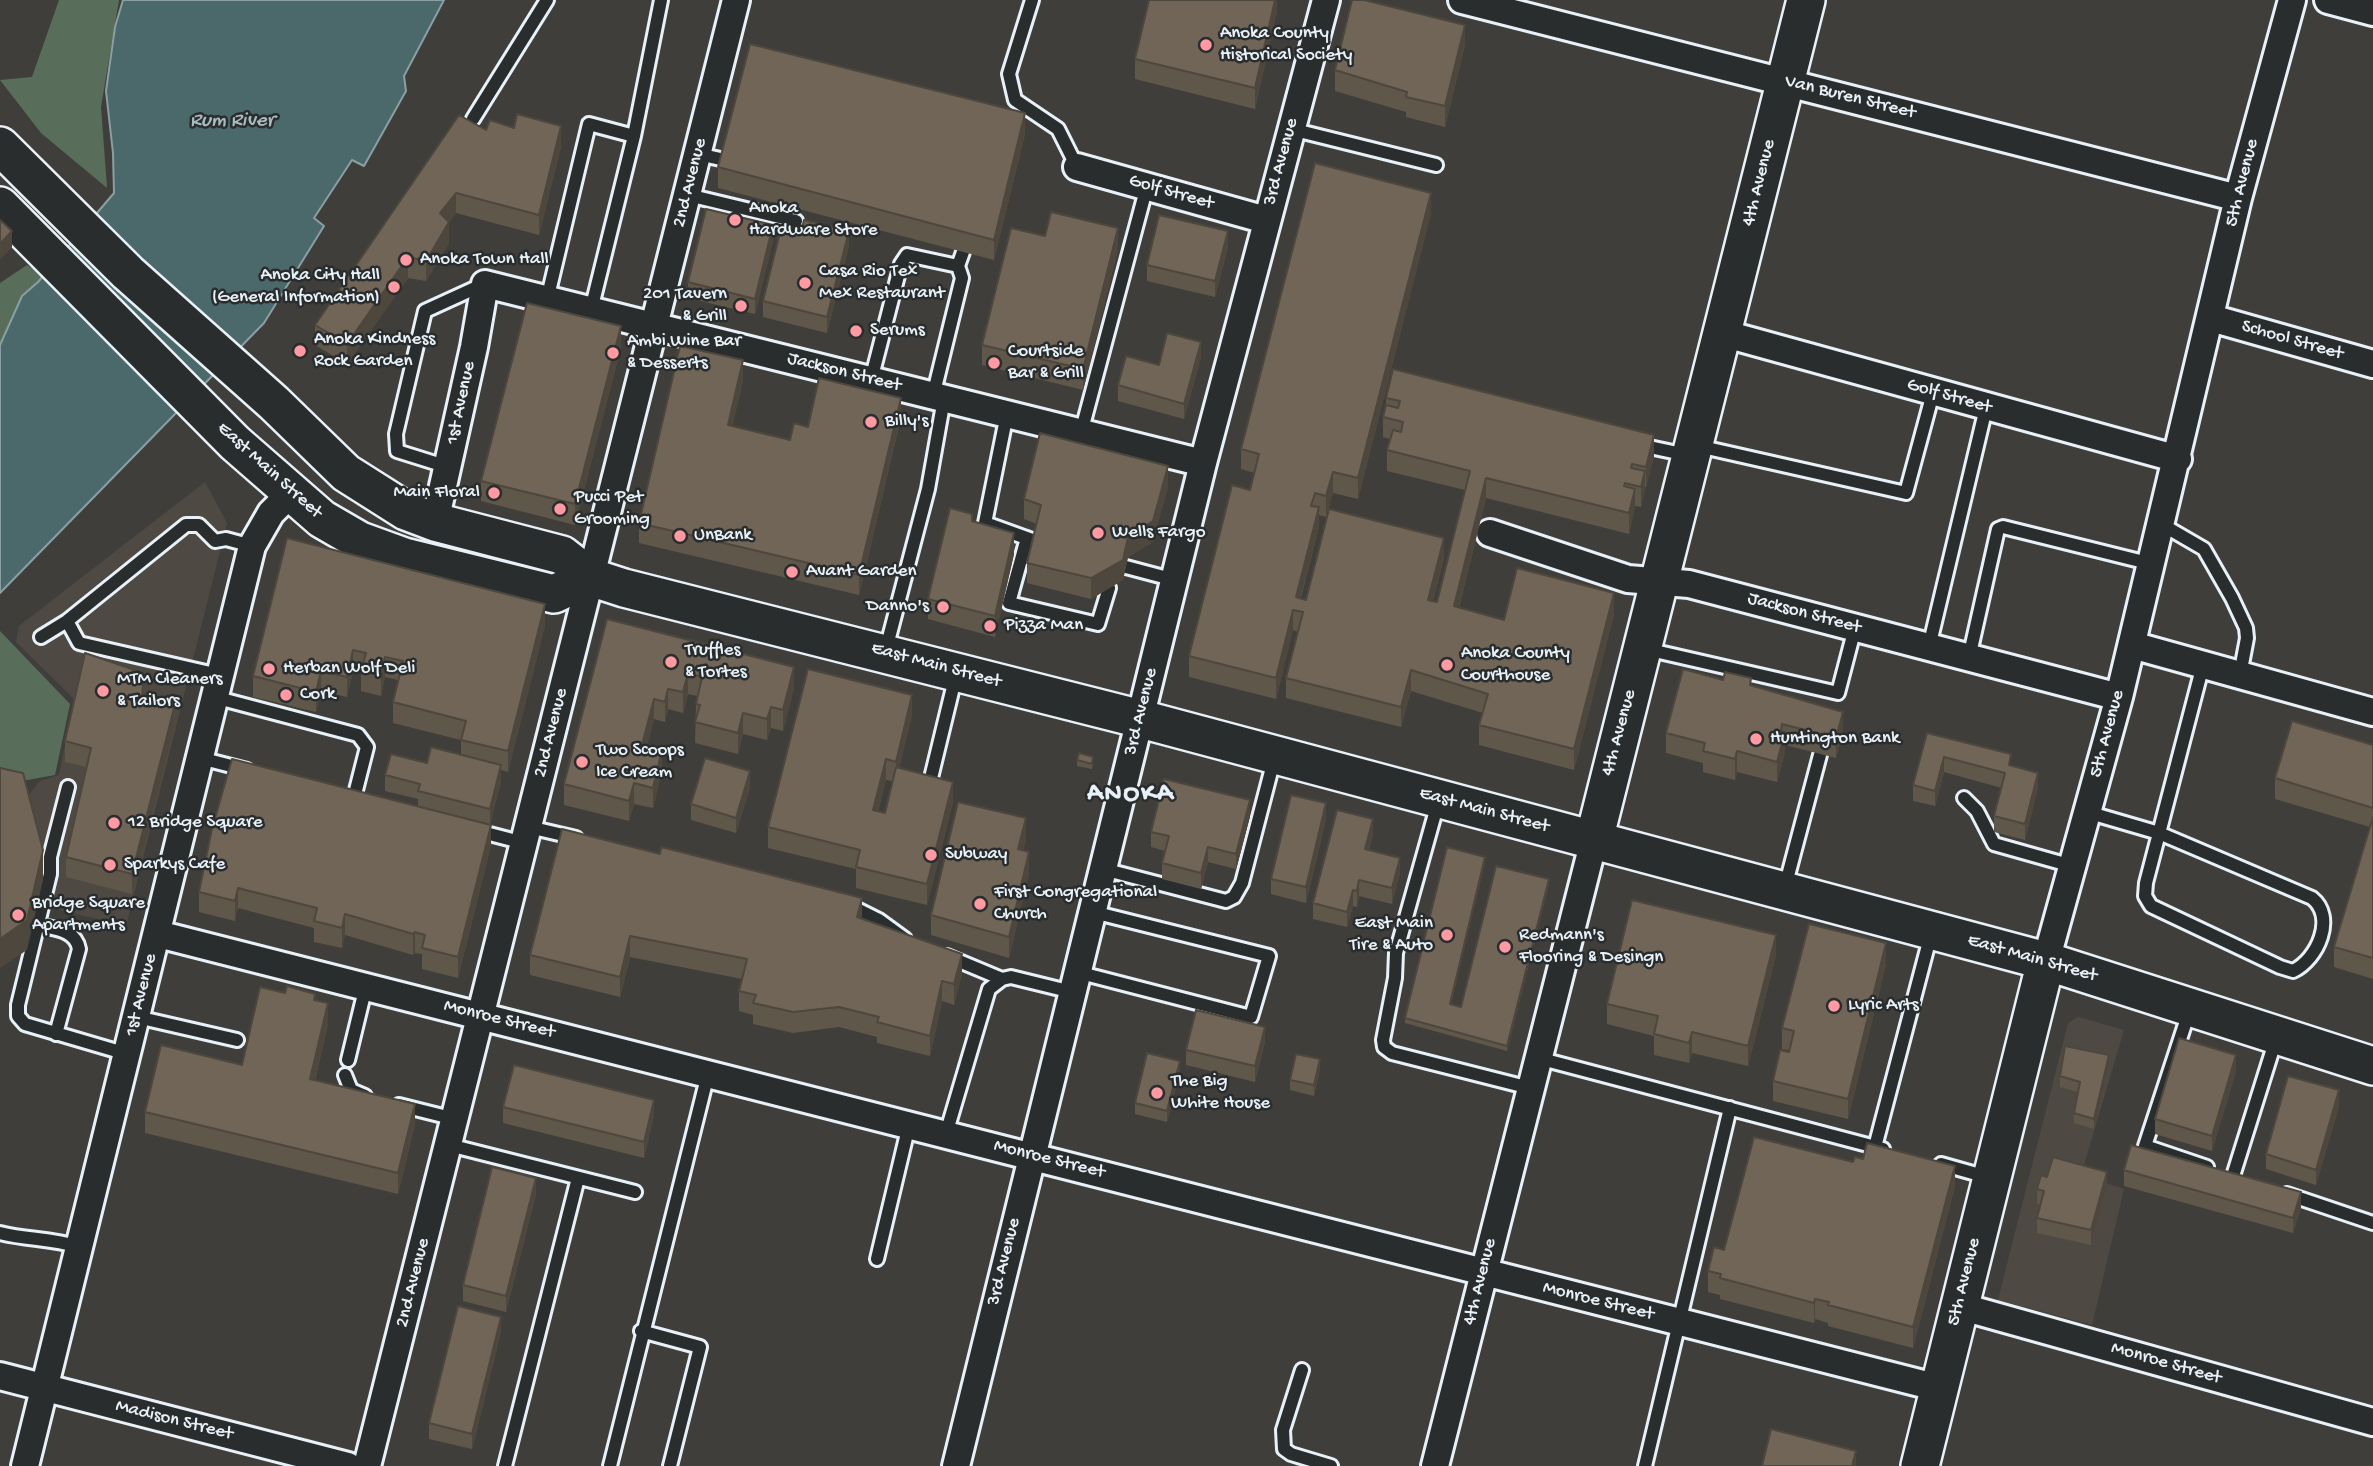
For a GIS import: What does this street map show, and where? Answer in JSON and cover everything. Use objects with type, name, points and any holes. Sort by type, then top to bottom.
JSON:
[{"type":"main road","name":"4th Avenue","points":[[1594,840],[1806,0]]},
{"type":"main road","name":"East Main Street","points":[[0,146],[38,187],[128,274],[274,403],[346,473],[379,497],[435,522],[562,555],[590,578],[1141,719],[2046,961],[2373,1066]]},
{"type":"main road","name":"East Main Street","points":[[5,211],[235,443],[290,494],[322,519],[360,541],[404,557],[554,594],[590,578]]},
{"type":"main road","name":"5th Avenue","points":[[1920,1466],[2046,961]]},
{"type":"street","name":"2nd Avenue","points":[[367,1466],[736,0]]},
{"type":"street","name":"3rd Avenue","points":[[956,1466],[1203,463],[1326,0]]},
{"type":"street","name":"Van Buren Street","points":[[1462,0],[2238,198]]},
{"type":"street","name":"5th Avenue","points":[[2046,961],[2119,697],[2178,459],[2238,198],[2292,0]]},
{"type":"street","points":[[2328,0],[2373,12]]},
{"type":"street","name":"Golf Street","points":[[1077,167],[1266,220]]},
{"type":"street","name":"Jackson Street","points":[[485,284],[1203,463]]},
{"type":"street","name":"1st Avenue","points":[[435,522],[485,284]]},
{"type":"street","name":"School Street","points":[[2211,317],[2373,364]]},
{"type":"street","name":"Golf Street","points":[[1721,333],[2178,459]]},
{"type":"street","name":"1st Avenue","points":[[25,1466],[252,546],[271,513],[290,494]]},
{"type":"street","name":"Jackson Street","points":[[1490,533],[1629,579],[1660,579],[2119,697]]},
{"type":"street","points":[[2132,645],[2373,712]]},
{"type":"street","name":"4th Avenue","points":[[1435,1466],[1594,840]]},
{"type":"street","name":"Monroe Street","points":[[158,934],[1939,1388]]},
{"type":"street","name":"Monroe Street","points":[[1959,1306],[2373,1422]]},
{"type":"street","name":"Madison Street","points":[[0,1376],[348,1466]]},
{"type":"lane","points":[[473,119],[547,0]]},
{"type":"lane","points":[[591,310],[634,136],[661,0]]},
{"type":"lane","points":[[1032,0],[1009,74],[1015,100],[1058,129],[1077,167]]},
{"type":"lane","points":[[547,300],[589,124],[634,136]]},
{"type":"lane","points":[[1290,129],[1436,165]]},
{"type":"lane","points":[[698,154],[725,160]]},
{"type":"lane","points":[[1081,433],[1147,186]]},
{"type":"lane","points":[[688,195],[796,221]]},
{"type":"lane","points":[[885,653],[928,489],[938,397],[962,278],[958,266],[963,252]]},
{"type":"lane","points":[[871,380],[901,264],[907,255],[958,266]]},
{"type":"lane","points":[[448,467],[397,451],[396,435],[425,312],[485,284]]},
{"type":"lane","points":[[1622,440],[1693,451],[1906,493],[1933,393]]},
{"type":"lane","points":[[1928,647],[1986,408]]},
{"type":"lane","points":[[1007,414],[985,523],[1033,540],[1009,603],[1098,624],[1109,588]]},
{"type":"lane","points":[[2161,524],[2204,549],[2232,598],[2246,628],[2247,638],[2240,675]]},
{"type":"lane","points":[[41,638],[67,621],[186,525],[199,525],[215,541],[226,539],[252,546]]},
{"type":"lane","points":[[1969,657],[1998,528],[2003,527],[2151,564]]},
{"type":"lane","points":[[1126,567],[1175,580]]},
{"type":"lane","points":[[67,621],[79,643],[217,686],[358,735],[367,747],[354,798]]},
{"type":"lane","points":[[1643,648],[1836,698],[1855,628]]},
{"type":"lane","points":[[2087,812],[2159,833],[2312,898],[2321,905],[2325,915],[2323,928],[2302,966],[2293,971],[2280,967],[2151,906],[2145,896],[2146,883],[2159,833],[2203,665]]},
{"type":"lane","points":[[931,778],[956,671]]},
{"type":"lane","points":[[1103,869],[1226,901],[1234,897],[1242,883],[1276,755]]},
{"type":"lane","points":[[1784,891],[1820,755]]},
{"type":"lane","points":[[200,758],[265,775]]},
{"type":"lane","points":[[68,787],[50,857],[50,874],[18,1005],[18,1016],[25,1024],[128,1054]]},
{"type":"lane","points":[[1964,798],[1978,811],[1994,844],[2072,866]]},
{"type":"lane","points":[[1439,799],[1396,953],[1395,978],[1384,1047],[1392,1053],[1530,1088]]},
{"type":"lane","points":[[458,826],[593,842]]},
{"type":"lane","points":[[836,901],[879,920],[912,944]]},
{"type":"lane","points":[[946,1134],[989,989],[1002,979],[1011,977],[1075,982],[1251,1017],[1269,956],[1093,912]]},
{"type":"lane","points":[[39,925],[71,934],[77,939],[79,949],[56,1034]]},
{"type":"lane","points":[[1875,1147],[1932,930]]},
{"type":"lane","points":[[936,952],[1002,979]]},
{"type":"lane","points":[[348,1060],[366,986]]},
{"type":"lane","points":[[2190,1007],[2145,1146],[2239,1178],[2277,1035]]},
{"type":"lane","points":[[137,1017],[237,1040]]},
{"type":"lane","points":[[1537,1058],[1901,1153]]},
{"type":"lane","points":[[610,1466],[641,1331],[708,1074]]},
{"type":"lane","points":[[345,1075],[351,1090],[379,1100],[455,1119]]},
{"type":"lane","points":[[1645,1466],[1730,1108]]},
{"type":"lane","points":[[877,1259],[909,1125]]},
{"type":"lane","points":[[449,1145],[635,1192]]},
{"type":"lane","points":[[1927,1160],[1991,1178]]},
{"type":"lane","points":[[505,1466],[578,1178]]},
{"type":"lane","points":[[2271,1189],[2373,1223]]},
{"type":"lane","points":[[0,1233],[18,1237],[49,1237],[79,1247]]},
{"type":"lane","points":[[641,1331],[700,1347],[670,1466]]},
{"type":"lane","points":[[1302,1370],[1283,1430],[1284,1449],[1291,1454],[1331,1466]]},
{"type":"shaded area","points":[[205,482],[227,523],[126,926],[47,907],[53,878],[43,875],[24,801],[40,781],[59,775],[74,699],[16,642],[19,626]]},
{"type":"shaded area","points":[[2078,1017],[2124,1030],[2081,1175],[2124,1189],[2092,1325],[1998,1300],[2068,1023]]},
{"type":"green space","points":[[59,0],[119,0],[101,107],[107,188],[41,133],[0,80],[32,77]]},
{"type":"green space","points":[[27,265],[43,276],[0,343],[0,283]]},
{"type":"green space","points":[[0,631],[70,704],[55,775],[0,785]]},
{"type":"water","name":"Rum River","points":[[123,0],[444,0],[404,76],[406,91],[364,166],[352,160],[314,218],[324,226],[264,323],[0,593],[0,345],[22,296],[38,282],[114,193],[113,153],[106,91],[115,27]]},
{"type":"building","name":"Anoka County Historical Society","points":[[1149,0],[1275,0],[1255,88],[1135,59]]},
{"type":"building","points":[[1352,0],[1364,0],[1465,25],[1445,106],[1406,97],[1407,92],[1335,70]]},
{"type":"building","points":[[750,44],[1025,113],[994,240],[718,167]]},
{"type":"building","name":"Anoka Town Hall","points":[[517,114],[561,126],[539,215],[456,193],[440,213],[449,222],[426,261],[408,257],[347,344],[315,325],[459,115],[486,130],[490,120],[514,128]]},
{"type":"building","points":[[1315,163],[1431,193],[1358,478],[1333,472],[1326,496],[1315,493],[1311,506],[1319,507],[1296,597],[1306,600],[1329,509],[1444,538],[1428,600],[1437,602],[1470,471],[1387,450],[1393,430],[1401,432],[1403,422],[1383,417],[1386,405],[1398,408],[1400,401],[1386,398],[1393,369],[1654,435],[1646,467],[1632,464],[1631,468],[1645,471],[1641,487],[1625,483],[1624,486],[1635,489],[1629,513],[1486,478],[1454,606],[1504,620],[1517,568],[1614,593],[1574,749],[1479,725],[1488,694],[1411,670],[1401,707],[1286,678],[1303,612],[1293,610],[1276,678],[1189,656],[1232,485],[1250,490],[1259,454],[1241,449]]},
{"type":"building","points":[[706,209],[773,225],[755,299],[688,282]]},
{"type":"building","points":[[1051,212],[1118,228],[1083,369],[982,345],[1011,228],[1045,236]]},
{"type":"building","points":[[1159,215],[1228,231],[1215,281],[1147,265]]},
{"type":"building","points":[[0,220],[12,231],[0,244]]},
{"type":"building","name":"Casa Rio Tex Mex Restaurant","points":[[804,220],[849,231],[827,317],[763,301],[781,228],[801,233]]},
{"type":"building","points":[[527,303],[621,326],[575,504],[481,481]]},
{"type":"building","points":[[1167,333],[1201,342],[1184,404],[1118,385],[1126,356],[1159,365]]},
{"type":"building","points":[[680,346],[743,360],[728,425],[790,440],[794,423],[808,427],[819,378],[901,398],[859,575],[639,523]]},
{"type":"building","name":"Wells Fargo","points":[[1040,433],[1168,466],[1153,521],[1128,537],[1123,560],[1091,578],[1027,563],[1041,505],[1024,499]]},
{"type":"building","points":[[950,508],[972,514],[972,521],[1014,533],[995,616],[928,599]]},
{"type":"building","points":[[287,538],[545,604],[508,751],[461,740],[466,721],[393,702],[403,661],[385,657],[381,675],[361,671],[366,653],[353,650],[347,677],[321,671],[316,692],[253,676]]},
{"type":"building","points":[[607,619],[794,667],[783,710],[771,707],[767,719],[743,713],[738,733],[695,722],[700,705],[696,704],[702,677],[688,673],[683,692],[668,689],[665,702],[654,699],[642,745],[662,750],[653,788],[634,783],[629,801],[564,784]]},
{"type":"building","name":"12 Bridge Square","points":[[85,653],[132,669],[143,686],[142,698],[174,708],[132,874],[66,857],[91,748],[65,741]]},
{"type":"building","points":[[808,669],[912,695],[896,762],[886,759],[873,810],[885,813],[896,767],[953,782],[927,884],[856,867],[860,850],[768,827]]},
{"type":"building","name":"Huntington Bank","points":[[1683,669],[1723,680],[1725,672],[1751,678],[1750,685],[1843,712],[1836,738],[1782,724],[1781,731],[1785,732],[1777,762],[1737,751],[1735,759],[1703,751],[1705,743],[1666,733]]},
{"type":"building","points":[[2292,721],[2373,745],[2373,808],[2275,778]]},
{"type":"building","points":[[1927,733],[2011,754],[2009,765],[2038,773],[2025,824],[1994,816],[2005,773],[1944,757],[1935,791],[1913,785]]},
{"type":"building","points":[[431,747],[501,765],[490,809],[418,791],[420,784],[385,775],[391,754],[427,763]]},
{"type":"building","points":[[1079,753],[1093,757],[1092,764],[1077,760]]},
{"type":"building","points":[[705,758],[750,771],[736,818],[691,804]]},
{"type":"building","points":[[232,759],[491,825],[458,957],[422,948],[425,935],[345,914],[342,928],[314,921],[317,908],[238,888],[235,901],[199,892],[212,829]]},
{"type":"building","name":"Bridge Square Apartments","points":[[0,768],[23,773],[43,850],[27,920],[0,939]]},
{"type":"building","points":[[1164,779],[1250,800],[1236,854],[1208,847],[1201,873],[1162,863],[1169,836],[1151,832]]},
{"type":"building","points":[[1291,795],[1326,803],[1306,887],[1271,879]]},
{"type":"building","name":"First Congregational Church","points":[[958,802],[1026,818],[1018,849],[1029,852],[1009,937],[931,915]]},
{"type":"building","points":[[1337,810],[1373,819],[1365,849],[1400,858],[1392,888],[1359,880],[1357,891],[1353,890],[1347,912],[1313,903]]},
{"type":"building","points":[[2373,817],[2373,958],[2334,947]]},
{"type":"building","points":[[562,829],[660,854],[661,847],[862,898],[857,917],[962,954],[954,984],[942,981],[930,1036],[877,1022],[879,1017],[839,1007],[793,1012],[753,1003],[756,995],[739,991],[747,959],[630,936],[620,977],[530,955]]},
{"type":"building","points":[[1447,847],[1485,857],[1450,1004],[1461,1007],[1496,866],[1549,879],[1507,1046],[1405,1018]]},
{"type":"building","points":[[1632,900],[1776,935],[1748,1046],[1692,1032],[1689,1043],[1654,1034],[1658,1016],[1607,1004]]},
{"type":"building","name":"Lyric Arts","points":[[1809,924],[1886,943],[1848,1099],[1773,1081],[1780,1050],[1789,1052],[1794,1031],[1782,1028]]},
{"type":"building","points":[[287,986],[315,994],[314,1000],[328,1003],[310,1079],[415,1104],[398,1173],[145,1112],[161,1045],[242,1065],[260,987],[285,993]]},
{"type":"building","points":[[1196,1010],[1265,1027],[1255,1066],[1186,1050]]},
{"type":"building","points":[[2179,1038],[2236,1055],[2212,1136],[2155,1119]]},
{"type":"building","points":[[2065,1046],[2109,1055],[2094,1119],[2074,1113],[2080,1082],[2060,1076]]},
{"type":"building","name":"The Big White House","points":[[1147,1053],[1180,1061],[1167,1111],[1135,1103]]},
{"type":"building","points":[[1296,1054],[1320,1059],[1314,1085],[1290,1080]]},
{"type":"building","points":[[514,1065],[654,1100],[644,1142],[503,1107]]},
{"type":"building","points":[[2288,1076],[2339,1090],[2316,1170],[2266,1154]]},
{"type":"building","points":[[1754,1137],[1853,1162],[1855,1157],[1863,1159],[1867,1143],[1955,1166],[1913,1327],[1828,1305],[1829,1302],[1815,1299],[1814,1303],[1720,1278],[1721,1274],[1708,1271],[1714,1247],[1724,1250]]},
{"type":"building","points":[[2131,1145],[2301,1192],[2293,1218],[2124,1170]]},
{"type":"building","points":[[2053,1157],[2107,1172],[2091,1230],[2037,1218],[2044,1191],[2037,1189],[2041,1175],[2047,1177]]},
{"type":"building","points":[[492,1167],[536,1178],[506,1296],[463,1285]]},
{"type":"building","points":[[458,1306],[501,1317],[472,1434],[429,1423]]},
{"type":"building","points":[[1771,1429],[1856,1451],[1852,1466],[1762,1466]]},
{"type":"place","name":"Anoka County Historical Society","points":[[1206,45]]},
{"type":"place","name":"Anoka Hardware Store","points":[[735,220]]},
{"type":"place","name":"Anoka Town Hall","points":[[406,260]]},
{"type":"place","name":"Casa Rio Tex Mex Restaurant","points":[[805,283]]},
{"type":"place","name":"Anoka City Hall (General Information)","points":[[394,287]]},
{"type":"place","name":"201 Tavern & Grill","points":[[741,306]]},
{"type":"place","name":"Serums","points":[[856,331]]},
{"type":"place","name":"Anoka Kindness Rock Garden","points":[[300,351]]},
{"type":"place","name":"Ambi Wine Bar & Desserts","points":[[613,353]]},
{"type":"place","name":"Courtside Bar & Grill","points":[[994,363]]},
{"type":"place","name":"Billy's","points":[[871,422]]},
{"type":"place","name":"Main Floral","points":[[494,493]]},
{"type":"place","name":"Pucci Pet Grooming","points":[[560,509]]},
{"type":"place","name":"Wells Fargo","points":[[1098,533]]},
{"type":"place","name":"UnBank","points":[[680,536]]},
{"type":"place","name":"Avant Garden","points":[[792,572]]},
{"type":"place","name":"Danno's","points":[[943,607]]},
{"type":"place","name":"Pizza Man","points":[[990,626]]},
{"type":"place","name":"Truffles & Tortes","points":[[671,662]]},
{"type":"place","name":"Anoka County Courthouse","points":[[1447,665]]},
{"type":"place","name":"Herban Wolf Deli","points":[[269,669]]},
{"type":"place","name":"MTM Cleaners & Tailors","points":[[103,691]]},
{"type":"place","name":"Cork","points":[[286,695]]},
{"type":"place","name":"Huntington Bank","points":[[1756,739]]},
{"type":"place","name":"Two Scoops Ice Cream","points":[[582,762]]},
{"type":"place","name":"12 Bridge Square","points":[[114,823]]},
{"type":"place","name":"Subway","points":[[931,855]]},
{"type":"place","name":"Sparkys Cafe","points":[[110,865]]},
{"type":"place","name":"First Congregational Church","points":[[980,904]]},
{"type":"place","name":"Bridge Square Apartments","points":[[18,915]]},
{"type":"place","name":"East Main Tire & Auto","points":[[1447,935]]},
{"type":"place","name":"Redmann's Flooring & Desingn","points":[[1505,947]]},
{"type":"place","name":"Lyric Arts","points":[[1834,1006]]},
{"type":"place","name":"The Big White House","points":[[1157,1093]]},
{"type":"district","name":"ANOKA","points":[[1131,795]]}]
